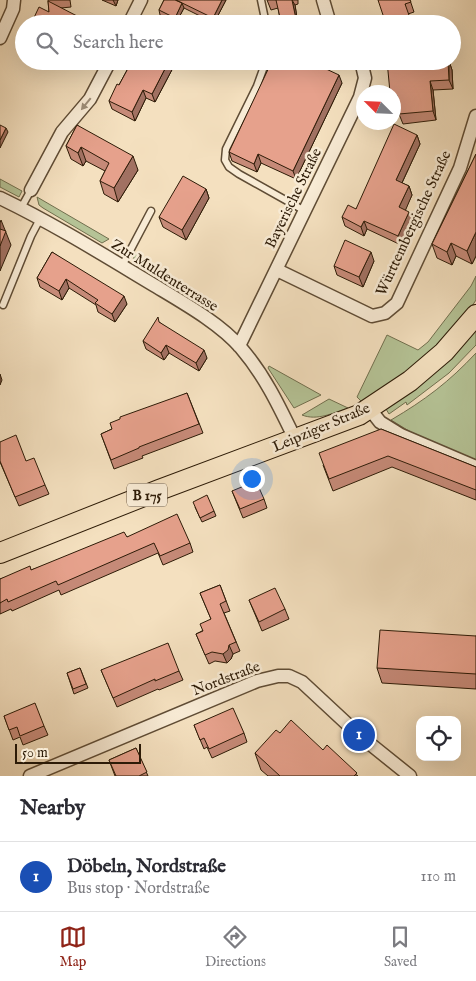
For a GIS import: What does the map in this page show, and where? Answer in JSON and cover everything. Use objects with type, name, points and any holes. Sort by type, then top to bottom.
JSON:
[{"type":"main road","name":"Leipziger Straße","points":[[0,554],[359,415],[410,381],[444,352],[476,315]]},
{"type":"street","points":[[0,38],[14,10],[14,0]]},
{"type":"street","points":[[134,15],[141,0]]},
{"type":"street","points":[[323,0],[327,15]]},
{"type":"street","points":[[31,190],[62,132],[90,99],[105,70]]},
{"type":"street","name":"Bayerische Straße","points":[[239,346],[360,97],[365,78],[363,70]]},
{"type":"street","name":"Württembergische Straße","points":[[277,270],[372,316],[385,313],[397,303],[455,177],[476,116]]},
{"type":"street","name":"Zur Muldenterrasse","points":[[0,198],[40,218],[193,309],[239,346],[270,388],[295,439]]},
{"type":"street","points":[[369,408],[380,422],[401,435],[476,467]]},
{"type":"street","name":"Nordstraße","points":[[30,776],[52,772],[257,681],[278,676],[289,676],[302,682],[359,734],[410,776]]},
{"type":"lane","points":[[261,0],[264,15]]},
{"type":"lane","points":[[263,70],[226,150],[225,160],[238,174],[305,211]]},
{"type":"lane","points":[[21,208],[31,190]]},
{"type":"lane","points":[[122,266],[151,211]]},
{"type":"lane","points":[[4,305],[40,218]]},
{"type":"green space","points":[[0,179],[22,191],[19,197],[0,187]]},
{"type":"green space","points":[[37,197],[109,239],[102,243],[43,208],[39,205]]},
{"type":"green space","points":[[135,253],[204,297],[201,302],[133,260]]},
{"type":"green space","points":[[476,276],[476,300],[468,312],[428,356],[363,403],[357,397],[387,335],[418,350],[428,342],[471,286]]},
{"type":"green space","points":[[476,331],[476,345],[449,373],[407,405],[406,402],[389,414],[386,409],[440,368]]},
{"type":"green space","points":[[476,353],[476,460],[422,439],[391,420],[436,390]]},
{"type":"green space","points":[[269,366],[321,395],[294,408],[268,368]]},
{"type":"green space","points":[[329,399],[348,408],[319,417],[302,415]]},
{"type":"building","points":[[164,0],[175,0],[182,3],[176,15],[169,15],[159,10]]},
{"type":"building","points":[[176,0],[222,0],[214,15],[207,15]]},
{"type":"building","points":[[276,0],[292,0],[295,15],[279,15]]},
{"type":"building","points":[[378,0],[410,0],[411,2],[405,4],[409,15],[383,15]]},
{"type":"building","points":[[48,1],[75,15],[35,15],[39,7],[49,12]]},
{"type":"building","points":[[127,70],[164,70],[152,94],[143,90],[132,112],[109,101],[117,84],[119,85]]},
{"type":"building","points":[[268,70],[328,70],[339,75],[293,171],[258,154],[254,164],[229,152]]},
{"type":"building","points":[[388,70],[448,70],[449,80],[430,81],[433,111],[401,114],[401,85],[389,85]]},
{"type":"building","points":[[0,125],[6,128],[0,140]]},
{"type":"building","points":[[77,125],[133,156],[114,188],[100,181],[109,163],[81,147],[78,153],[66,146]]},
{"type":"building","points":[[401,127],[417,135],[396,180],[409,186],[399,207],[409,212],[398,236],[364,221],[361,227],[342,217],[348,205],[356,209],[391,130],[401,130]]},
{"type":"building","points":[[476,154],[476,232],[467,251],[451,243],[447,252],[432,244]]},
{"type":"building","points":[[183,176],[206,189],[182,230],[159,217]]},
{"type":"building","points":[[0,229],[6,231],[0,246]]},
{"type":"building","points":[[345,240],[371,252],[359,277],[334,266]]},
{"type":"building","points":[[52,252],[124,296],[112,314],[95,303],[98,300],[66,279],[59,291],[37,278]]},
{"type":"building","points":[[158,317],[159,322],[204,350],[196,363],[166,345],[161,353],[143,341]]},
{"type":"building","points":[[187,393],[199,424],[111,460],[101,434],[112,429],[110,423],[120,419],[120,417]]},
{"type":"building","points":[[381,429],[476,467],[476,490],[388,456],[329,479],[319,453]]},
{"type":"building","points":[[16,435],[26,461],[34,458],[45,485],[15,497],[0,461],[0,442]]},
{"type":"building","points":[[256,481],[264,499],[240,509],[232,491]]},
{"type":"building","points":[[207,495],[214,511],[200,518],[193,502]]},
{"type":"building","points":[[177,514],[190,543],[160,556],[154,543],[58,585],[56,581],[8,602],[7,599],[0,603],[0,579],[30,566],[31,570],[124,532],[127,537]]},
{"type":"building","points":[[220,585],[226,601],[220,604],[236,642],[229,645],[228,650],[223,654],[212,652],[205,655],[196,634],[203,631],[200,624],[211,619],[200,593]]},
{"type":"building","points":[[275,588],[285,609],[259,622],[249,600]]},
{"type":"building","points":[[380,630],[476,636],[476,674],[377,668]]},
{"type":"building","points":[[168,643],[179,671],[155,681],[155,679],[113,698],[101,670]]},
{"type":"building","points":[[80,668],[86,684],[73,689],[67,673]]},
{"type":"building","points":[[35,703],[44,726],[20,736],[17,727],[9,730],[4,716]]},
{"type":"building","points":[[233,708],[244,733],[209,749],[204,738],[200,740],[194,725]]},
{"type":"building","points":[[291,720],[323,750],[327,745],[357,773],[354,776],[280,776],[255,753],[276,730],[280,733]]},
{"type":"building","points":[[136,748],[147,772],[139,776],[116,776],[109,760]]},
{"type":"place","name":"Döbeln, Nordstraße","points":[[359,735]]}]
